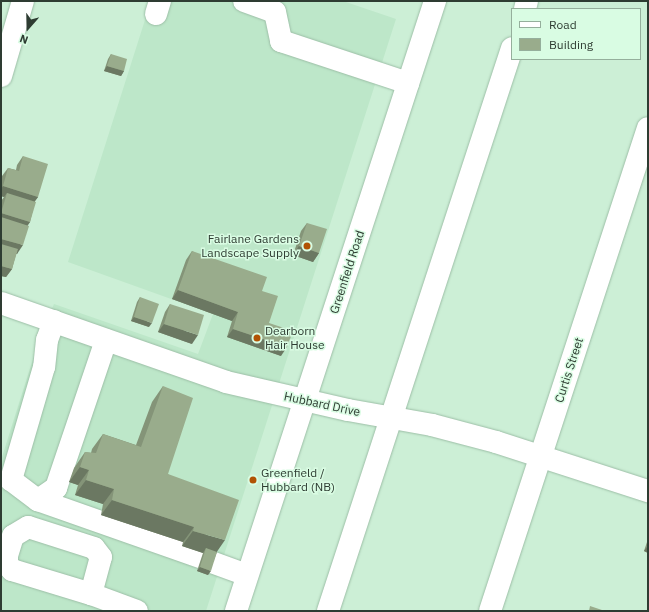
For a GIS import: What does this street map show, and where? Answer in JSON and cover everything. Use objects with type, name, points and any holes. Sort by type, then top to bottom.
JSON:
[{"type":"street","points":[[1,76],[23,1]]},
{"type":"street","points":[[244,1],[275,12],[281,41],[408,83]]},
{"type":"street","name":"Greenfield Road","points":[[236,611],[408,83],[432,2]]},
{"type":"street","points":[[328,611],[511,51]]},
{"type":"street","name":"Curtis Street","points":[[490,611],[648,128]]},
{"type":"street","name":"Hubbard Drive","points":[[1,303],[226,382],[304,400],[432,425],[540,456],[648,491]]},
{"type":"street","points":[[54,321],[47,340],[44,367],[11,480],[18,487],[38,500],[247,575]]},
{"type":"street","points":[[38,500],[56,488],[106,340]]},
{"type":"street","points":[[91,594],[136,611]]},
{"type":"shaded area","points":[[151,1],[343,1],[396,19],[206,611],[1,611],[1,460],[40,337],[54,304],[198,354],[213,314],[68,262]]},
{"type":"building","points":[[111,54],[127,59],[124,71],[107,66]]},
{"type":"building","points":[[23,156],[48,164],[38,197],[3,186],[8,168],[19,171]]},
{"type":"building","points":[[7,193],[36,202],[30,222],[1,213]]},
{"type":"building","points":[[1,217],[29,226],[23,245],[1,239]]},
{"type":"building","points":[[307,223],[327,229],[319,253],[299,246]]},
{"type":"building","points":[[1,244],[18,249],[12,269],[1,266]]},
{"type":"building","points":[[192,251],[267,277],[262,291],[278,296],[269,323],[293,331],[287,347],[233,329],[238,312],[178,290]]},
{"type":"building","points":[[140,297],[159,304],[152,323],[134,317]]},
{"type":"building","points":[[170,304],[204,315],[198,335],[164,324]]},
{"type":"building","points":[[163,386],[193,398],[168,474],[239,500],[225,540],[193,531],[194,527],[112,500],[114,489],[86,480],[89,470],[80,467],[85,452],[96,453],[103,434],[141,447]]},
{"type":"building","points":[[206,548],[217,552],[211,571],[200,567]]},
{"type":"building","points":[[590,606],[605,611],[589,611]]},
{"type":"place","name":"Fairlane Gardens Landscape Supply","points":[[307,246]]},
{"type":"place","name":"Dearborn Hair House","points":[[257,338]]},
{"type":"place","name":"Greenfield / Hubbard (NB)","points":[[253,480]]}]
